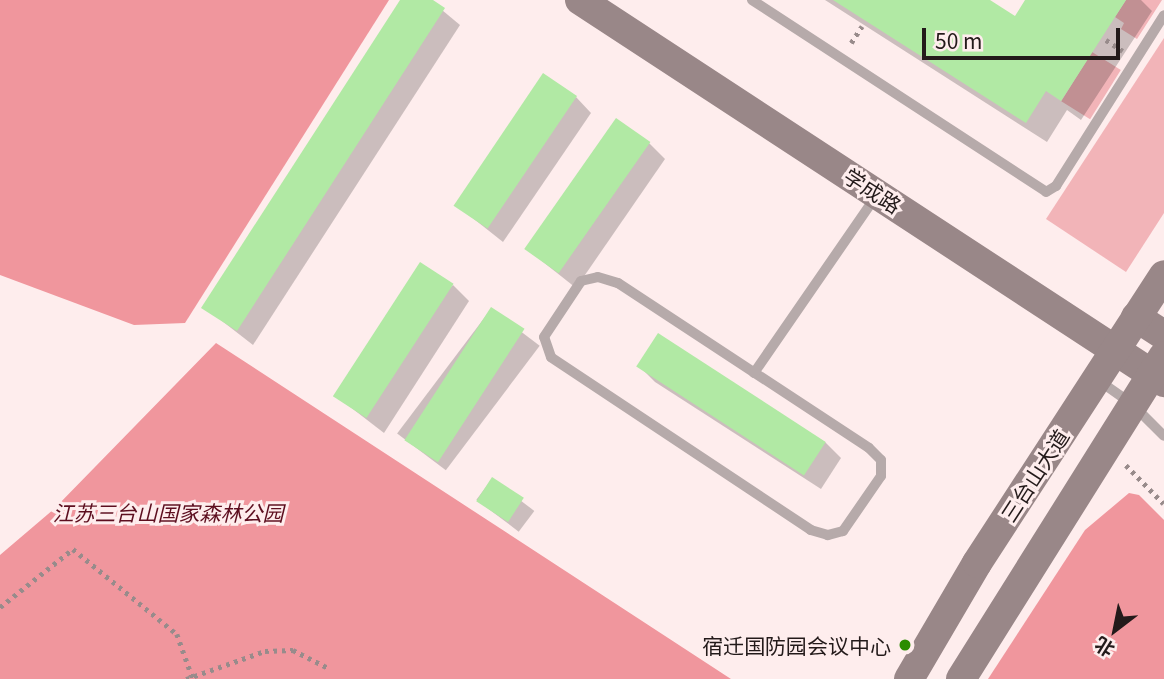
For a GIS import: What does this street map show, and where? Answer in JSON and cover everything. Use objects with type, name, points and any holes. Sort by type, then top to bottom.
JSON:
[{"type":"main road","name":"学成路","points":[[580,0],[1115,347],[1160,370]]},
{"type":"main road","name":"三台山大道","points":[[909,679],[977,564],[1115,347],[1163,279]]},
{"type":"main road","points":[[1136,317],[1164,335]]},
{"type":"main road","name":"三台山大道","points":[[961,679],[1105,444],[1132,404],[1160,370]]},
{"type":"lane","points":[[752,0],[1046,192],[1056,186],[1164,15]]},
{"type":"lane","points":[[754,373],[878,193]]},
{"type":"lane","points":[[598,277],[618,283],[754,373],[869,447],[881,460],[881,476],[843,531],[828,535],[799,522],[565,369],[551,357],[544,337],[581,282],[598,277]]},
{"type":"lane","points":[[1096,378],[1132,404],[1164,436]]},
{"type":"path","points":[[1105,444],[1164,504]]},
{"type":"path","points":[[0,607],[73,549],[177,635],[193,678]]},
{"type":"path","points":[[186,679],[265,651],[293,650],[327,667]]},
{"type":"shaded area","points":[[1126,0],[1162,0],[1137,39],[1121,29],[1124,23],[1115,17]]},
{"type":"shaded area","points":[[1164,38],[1164,213],[1126,272],[1046,219]]},
{"type":"shaded area","points":[[1092,52],[1121,70],[1090,119],[1061,101]]},
{"type":"green space","points":[[0,0],[389,0],[185,323],[134,325],[0,275]]},
{"type":"green space","name":"江苏三台山国家森林公园","points":[[216,343],[731,679],[0,679],[0,555],[54,509]]},
{"type":"green space","points":[[1129,493],[1139,495],[1164,520],[1164,679],[988,679],[1085,530]]},
{"type":"building","points":[[400,0],[433,0],[445,8],[237,331],[201,308]]},
{"type":"building","points":[[833,0],[990,0],[1015,16],[1025,0],[1126,0],[1061,101],[1046,91],[1026,123]]},
{"type":"building","points":[[543,73],[577,96],[488,229],[454,206]]},
{"type":"building","points":[[616,118],[650,142],[559,273],[524,249]]},
{"type":"building","points":[[420,262],[454,284],[366,418],[333,396]]},
{"type":"building","points":[[491,307],[525,329],[438,462],[404,440]]},
{"type":"building","points":[[658,333],[826,442],[804,475],[636,367]]},
{"type":"building","points":[[492,477],[524,498],[508,522],[476,501]]},
{"type":"place","name":"宿迁国防园会议中心","points":[[905,645]]}]
